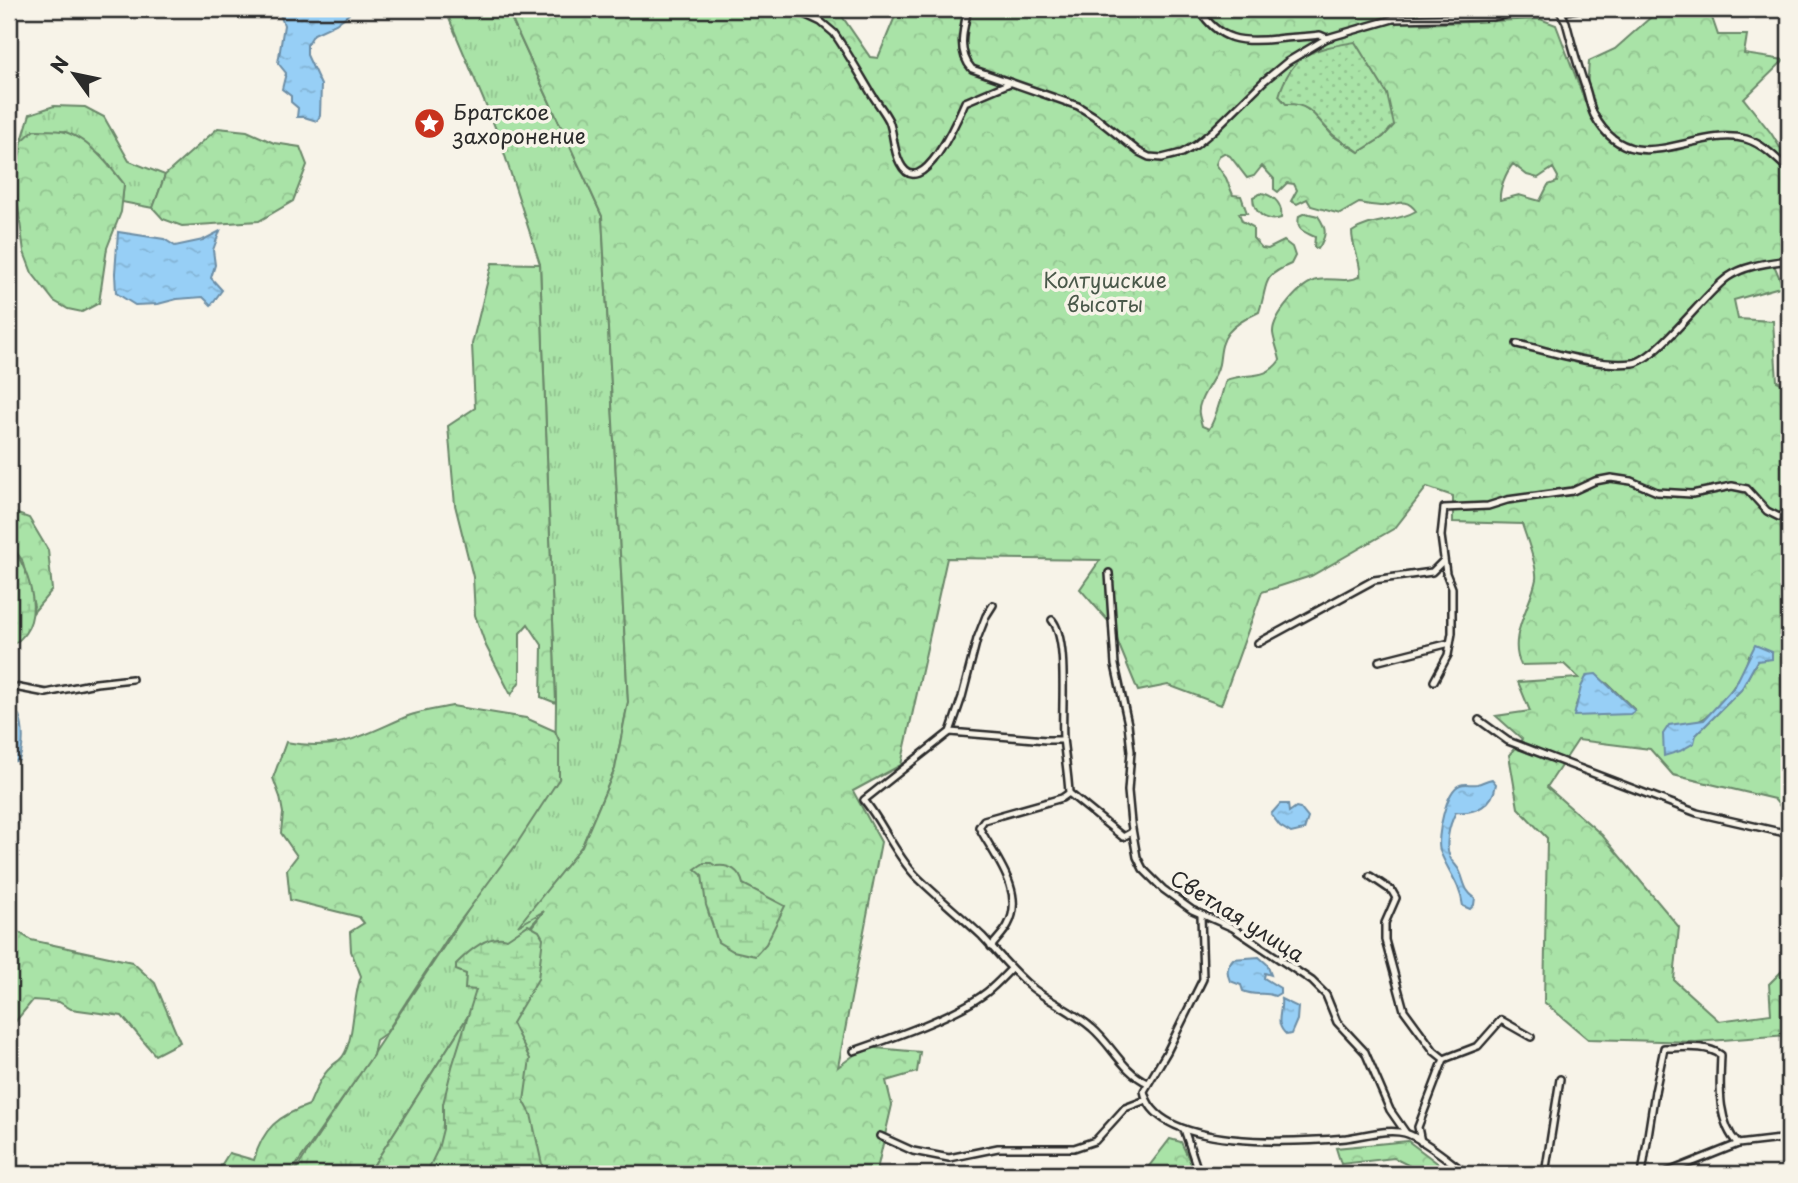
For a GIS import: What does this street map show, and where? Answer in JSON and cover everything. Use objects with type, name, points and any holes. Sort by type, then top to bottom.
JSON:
[{"type":"street","points":[[793,9],[821,22],[834,33],[888,120],[900,164],[912,173],[921,172],[932,163],[950,135],[965,102],[1010,83]]},
{"type":"street","points":[[968,9],[963,31],[964,58],[972,69],[1078,106],[1139,152],[1162,159],[1196,145],[1287,62],[1327,38],[1393,19],[1492,17],[1536,9]]},
{"type":"street","points":[[1199,9],[1212,26],[1233,39],[1265,40],[1320,35],[1327,38]]},
{"type":"street","points":[[1437,9],[1440,18]]},
{"type":"street","points":[[1558,10],[1578,9]]},
{"type":"street","points":[[1558,10],[1566,22],[1593,114],[1613,138],[1630,148],[1646,151],[1728,137],[1746,139],[1769,152],[1789,170]]},
{"type":"street","points":[[1517,344],[1599,362],[1637,363],[1668,339],[1729,276],[1759,264],[1789,260]]},
{"type":"street","points":[[1434,681],[1448,655],[1450,643],[1452,588],[1441,537],[1444,508],[1488,506],[1507,500],[1573,491],[1595,481],[1611,478],[1631,481],[1657,492],[1692,494],[1732,486],[1747,489],[1767,511],[1779,517],[1789,513]]},
{"type":"street","points":[[1258,643],[1374,580],[1432,572],[1442,563],[1444,557]]},
{"type":"street","name":"Светлая улица","points":[[1109,573],[1115,665],[1131,751],[1128,791],[1132,832],[1137,857],[1143,869],[1163,889],[1201,915],[1233,928],[1312,981],[1326,995],[1338,1022],[1365,1052],[1390,1110],[1406,1133]]},
{"type":"street","points":[[993,605],[977,639],[950,732],[864,800],[876,815],[898,854],[914,873],[991,947],[1011,970],[1032,988],[1094,1029],[1110,1045],[1129,1072],[1148,1083]]},
{"type":"street","points":[[991,947],[1010,923],[1014,891],[979,827],[984,820],[1062,799],[1069,793],[1069,770],[1063,740],[1062,650],[1057,626],[1052,620]]},
{"type":"street","points":[[1379,661],[1450,643]]},
{"type":"street","points":[[9,687],[46,693],[96,683],[132,680]]},
{"type":"street","points":[[1479,720],[1508,741],[1696,813],[1789,834]]},
{"type":"street","points":[[950,732],[1063,740]]},
{"type":"street","points":[[1069,793],[1124,837],[1132,832]]},
{"type":"street","points":[[1370,876],[1392,891],[1396,898],[1385,923],[1385,940],[1404,1010],[1434,1051],[1444,1059]]},
{"type":"street","points":[[1201,915],[1203,979],[1167,1052],[1144,1091],[1146,1100],[1168,1121],[1184,1129],[1215,1136],[1282,1143],[1392,1132],[1406,1133],[1467,1174]]},
{"type":"street","points":[[854,1051],[965,1006],[987,992],[1011,970]]},
{"type":"street","points":[[1422,1143],[1418,1127],[1444,1059],[1478,1046],[1501,1020],[1531,1037]]},
{"type":"street","points":[[1642,1174],[1664,1048],[1701,1048],[1717,1051],[1721,1055],[1722,1104],[1727,1125],[1738,1144]]},
{"type":"street","points":[[1545,1174],[1560,1079]]},
{"type":"street","points":[[880,1136],[913,1151],[949,1158],[998,1148],[1074,1148],[1096,1141],[1125,1108],[1146,1100]]},
{"type":"street","points":[[1406,1133],[1418,1127]]},
{"type":"street","points":[[1184,1129],[1199,1174]]},
{"type":"street","points":[[1662,1174],[1738,1144],[1789,1138]]},
{"type":"green space","points":[[445,9],[507,9],[602,216],[628,702],[615,769],[582,846],[520,924],[546,909],[494,975],[368,1174],[293,1174],[555,779],[556,703],[540,264],[498,134]]},
{"type":"green space","name":"Колтушские высоты","points":[[507,9],[837,9],[870,57],[878,58],[898,9],[1417,9],[1421,24],[1540,19],[1556,25],[1586,104],[1589,61],[1615,49],[1660,9],[1709,9],[1718,35],[1747,35],[1744,54],[1784,60],[1744,99],[1771,133],[1789,162],[1789,262],[1774,265],[1783,286],[1734,300],[1738,319],[1773,321],[1777,381],[1789,387],[1789,817],[1774,799],[1673,775],[1650,749],[1578,740],[1547,787],[1602,835],[1679,927],[1674,980],[1719,1021],[1771,1014],[1769,984],[1789,964],[1789,1035],[1696,1042],[1588,1039],[1544,1002],[1547,838],[1518,808],[1509,755],[1522,739],[1496,716],[1530,711],[1518,682],[1579,678],[1564,664],[1521,665],[1517,654],[1518,632],[1536,579],[1534,560],[1522,524],[1453,522],[1453,496],[1427,487],[1395,528],[1311,576],[1262,592],[1221,705],[1168,685],[1138,691],[1110,623],[1080,589],[1100,560],[947,558],[901,765],[853,791],[881,842],[838,1067],[865,1047],[920,1052],[917,1072],[886,1081],[892,1105],[876,1174],[368,1174],[494,975],[544,911],[518,926],[582,846],[615,769],[628,702],[602,216]],"holes":[[[1300,104],[1394,125],[1383,137],[1359,152],[1333,136],[1314,114]],[[1224,153],[1230,156],[1247,178],[1254,176],[1262,166],[1274,179],[1274,189],[1278,192],[1287,183],[1294,184],[1297,190],[1291,201],[1297,204],[1307,199],[1311,206],[1340,214],[1359,203],[1383,206],[1401,202],[1409,204],[1416,211],[1368,224],[1352,232],[1360,276],[1350,280],[1317,280],[1310,282],[1296,294],[1282,310],[1274,326],[1273,333],[1280,360],[1268,371],[1226,380],[1209,429],[1202,426],[1199,407],[1213,380],[1225,337],[1238,323],[1259,312],[1270,277],[1291,264],[1295,256],[1292,247],[1284,241],[1268,249],[1262,248],[1253,238],[1253,227],[1242,221],[1239,213],[1247,213],[1241,196],[1233,195],[1216,164],[1219,156]],[[1513,164],[1527,175],[1538,178],[1553,168],[1558,177],[1557,182],[1548,185],[1540,201],[1519,195],[1500,200],[1506,176]],[[1749,655],[1757,661],[1741,690],[1696,735],[1696,722],[1721,703],[1742,673]],[[1587,675],[1607,683],[1635,710],[1576,705]]]},
{"type":"green space","points":[[1355,42],[1387,94],[1394,125],[1383,137],[1359,152],[1334,136],[1307,109],[1286,104],[1279,96],[1284,81],[1298,61],[1328,47]]},
{"type":"green space","points":[[54,106],[85,107],[104,117],[129,161],[165,175],[153,208],[122,202],[124,184],[103,157],[64,131],[22,141],[30,114]]},
{"type":"green space","points":[[218,128],[247,131],[274,143],[300,147],[307,165],[293,201],[259,221],[182,226],[163,219],[153,208],[165,175]]},
{"type":"green space","points":[[34,130],[61,131],[79,139],[96,152],[124,184],[121,212],[107,248],[99,303],[82,312],[68,309],[54,301],[32,273],[24,252],[15,184],[22,141]]},
{"type":"green space","points":[[1262,193],[1277,202],[1281,209],[1281,218],[1266,218],[1258,212],[1253,197]]},
{"type":"green space","points":[[1305,213],[1318,216],[1323,225],[1325,232],[1318,249],[1314,247],[1315,237],[1300,228],[1299,216]]},
{"type":"green space","points":[[492,263],[540,264],[556,703],[541,697],[542,645],[528,624],[520,633],[520,681],[511,695],[486,646],[475,615],[473,577],[455,505],[448,426],[475,408],[472,344]]},
{"type":"green space","points":[[9,511],[29,518],[48,550],[52,590],[32,614],[34,606],[22,560],[9,542]]},
{"type":"green space","points":[[9,542],[24,568],[33,612],[22,637],[9,647]]},
{"type":"green space","points":[[452,706],[526,718],[555,731],[559,740],[559,779],[516,845],[449,936],[386,1033],[376,1040],[373,1055],[290,1174],[213,1174],[229,1153],[254,1160],[262,1139],[273,1125],[309,1105],[324,1075],[342,1058],[347,1048],[361,976],[351,951],[350,932],[364,923],[359,917],[290,900],[287,869],[297,856],[281,833],[283,813],[273,778],[286,742],[321,745],[350,740],[413,714]]},
{"type":"green space","points":[[704,863],[734,869],[743,884],[785,906],[766,944],[755,956],[733,951],[718,942],[706,905],[702,875],[695,869]]},
{"type":"green space","points":[[528,925],[539,931],[543,938],[538,979],[512,1023],[530,1059],[524,1101],[531,1114],[543,1169],[541,1174],[426,1174],[438,1149],[443,1129],[443,1104],[476,990],[465,989],[466,974],[456,970],[456,964],[480,944],[493,939],[507,939]]},
{"type":"green space","points":[[9,926],[31,940],[132,962],[155,983],[180,1042],[155,1055],[122,1016],[71,1009],[59,1002],[33,1000],[9,1027]]},
{"type":"green space","points":[[1170,1139],[1181,1142],[1196,1174],[1143,1174]]},
{"type":"green space","points":[[1408,1141],[1452,1174],[1426,1174],[1394,1158],[1341,1164],[1336,1148]]},
{"type":"water","points":[[278,9],[350,9],[349,14],[336,24],[314,34],[307,45],[307,55],[321,85],[320,116],[317,121],[297,117],[298,108],[291,102],[291,96],[282,89],[286,73],[278,63],[284,25]]},
{"type":"water","points":[[220,231],[213,250],[215,265],[211,278],[222,290],[211,305],[203,297],[135,305],[116,293],[118,232],[164,239],[175,246],[203,240]]},
{"type":"water","points":[[1755,645],[1772,652],[1772,659],[1757,661],[1741,690],[1696,735],[1694,743],[1664,756],[1663,734],[1669,725],[1704,720],[1735,686]]},
{"type":"water","points":[[1596,674],[1635,711],[1630,714],[1574,716],[1587,675]]},
{"type":"water","points":[[19,715],[22,726],[22,749],[19,760],[9,763],[9,716]]},
{"type":"water","points":[[1492,779],[1496,784],[1491,798],[1477,810],[1456,812],[1448,836],[1449,856],[1459,870],[1467,890],[1475,898],[1470,909],[1463,906],[1459,890],[1440,851],[1441,826],[1446,805],[1455,789],[1462,784],[1477,784]]},
{"type":"water","points":[[1280,804],[1288,804],[1289,812],[1296,807],[1300,808],[1308,818],[1304,830],[1291,833],[1280,826],[1271,814]]},
{"type":"water","points":[[1259,957],[1267,964],[1271,975],[1265,973],[1264,978],[1280,988],[1280,993],[1275,996],[1248,993],[1243,991],[1241,985],[1230,981],[1228,969],[1233,959]]},
{"type":"water","points":[[1281,999],[1298,1007],[1297,1020],[1291,1034],[1287,1035],[1279,1022]]},
{"type":"place","name":"Братское захоронение","points":[[430,123]]}]
